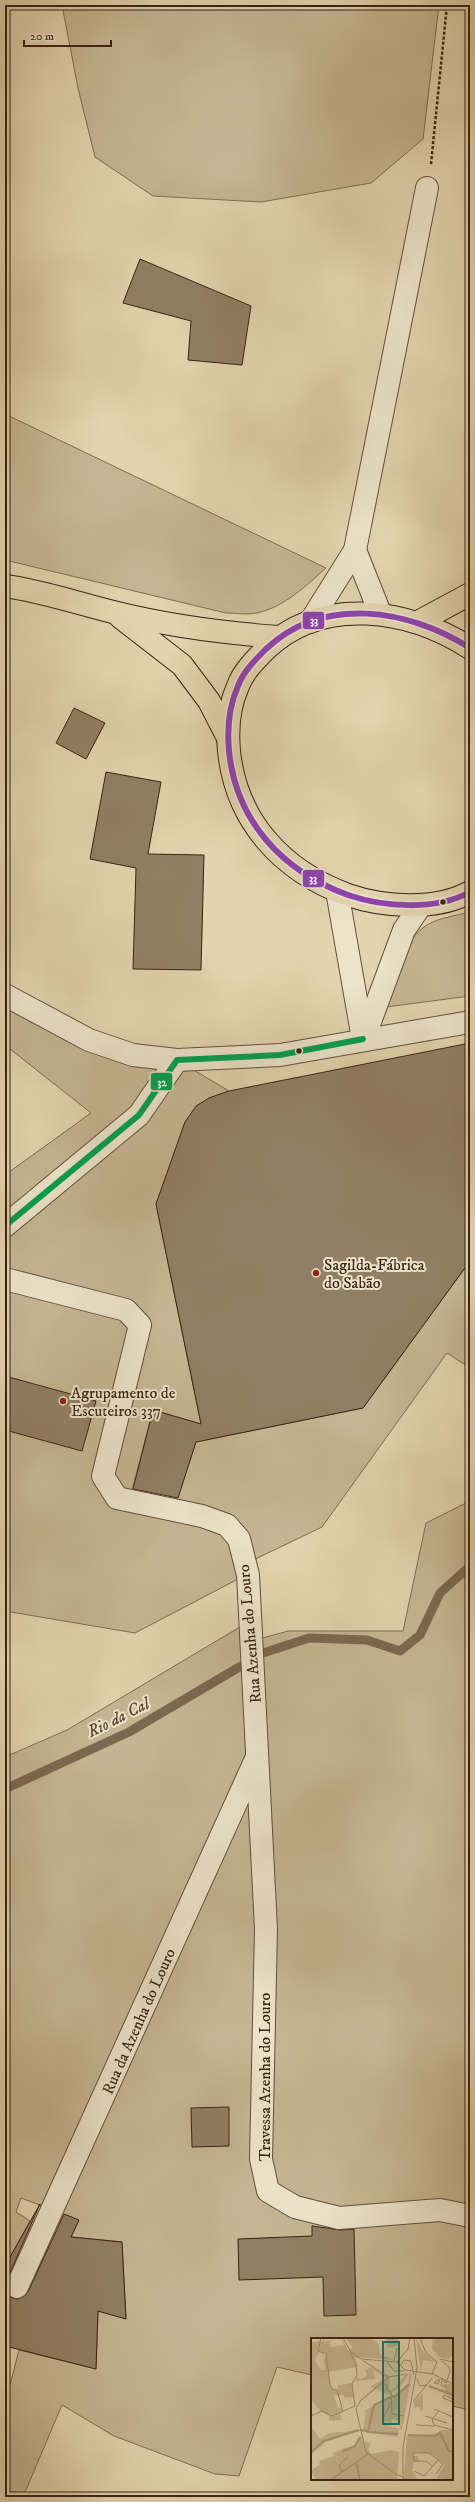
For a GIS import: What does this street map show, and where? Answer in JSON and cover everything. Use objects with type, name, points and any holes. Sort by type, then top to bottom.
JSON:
[{"type":"main road","points":[[5,586],[56,596],[116,613],[205,631],[279,637]]},
{"type":"main road","points":[[418,622],[470,594]]},
{"type":"main road","points":[[116,613],[182,665],[209,701],[228,738]]},
{"type":"main road","points":[[470,648],[450,636],[418,622],[380,613],[344,614],[310,622],[279,637],[254,661],[238,685],[231,710],[228,738],[236,788],[246,814],[264,840],[285,860],[310,877],[338,891],[364,901],[421,905],[470,892]]},
{"type":"street","points":[[310,622],[355,550],[427,188]]},
{"type":"street","points":[[355,550],[380,613]]},
{"type":"street","points":[[338,891],[363,1039]]},
{"type":"street","points":[[363,1039],[404,930],[421,905]]},
{"type":"street","points":[[5,995],[89,1040],[133,1055],[177,1060],[280,1055],[363,1039],[470,1022]]},
{"type":"street","points":[[5,1226],[139,1115],[177,1060]]},
{"type":"street","name":"Rua Azenha do Louro","points":[[5,1279],[126,1310],[140,1325],[103,1476],[117,1498],[208,1518],[227,1525],[239,1539],[248,1575],[258,1755]]},
{"type":"street","name":"Travessa Azenha do Louro","points":[[258,1755],[266,1929],[261,2159],[268,2191],[295,2207],[339,2218],[440,2210],[470,2216]]},
{"type":"street","name":"Rua da Azenha do Louro","points":[[17,2287],[258,1755]]},
{"type":"path","points":[[427,188],[435,141],[447,5]]},
{"type":"shaded area","points":[[62,5],[439,5],[423,139],[371,183],[261,202],[153,196],[95,157],[78,88]]},
{"type":"shaded area","points":[[5,414],[326,568],[302,589],[285,601],[267,610],[245,614],[226,613],[5,560]]},
{"type":"shaded area","points":[[470,912],[470,996],[386,1007],[404,953],[416,934],[434,921]]},
{"type":"shaded area","points":[[5,995],[16,1002],[177,1060],[229,1091],[209,1098],[197,1106],[185,1122],[156,1204],[201,1424],[153,1410],[132,1490],[176,1502],[196,1442],[363,1408],[470,1261],[470,1368],[447,1353],[322,1527],[245,1564],[242,1577],[135,1633],[5,1611],[5,1175],[91,1113],[5,1045]]},
{"type":"shaded area","points":[[470,1501],[470,2410],[453,2406],[453,2338],[311,2338],[311,2375],[277,2367],[239,2476],[215,2474],[114,2436],[62,2405],[23,2497],[5,2497],[5,2383],[10,2385],[19,2350],[96,2369],[98,2311],[126,2319],[122,2242],[71,2237],[79,2220],[21,2198],[16,2212],[30,2221],[5,2266],[5,1757],[67,1730],[250,1621],[252,1641],[288,1631],[403,1631],[426,1523]]},
{"type":"building","points":[[140,259],[251,306],[242,365],[188,360],[191,321],[123,303]]},
{"type":"building","points":[[74,708],[105,723],[86,759],[56,743]]},
{"type":"building","points":[[106,772],[161,782],[148,854],[204,855],[201,970],[133,969],[136,868],[90,859]]},
{"type":"building","name":"Sagilda-Fábrica do Sabão","points":[[470,1043],[470,1261],[363,1408],[196,1442],[178,1498],[133,1489],[153,1410],[201,1424],[156,1204],[185,1122],[196,1106],[209,1098],[229,1091]]},
{"type":"building","points":[[5,1376],[96,1401],[82,1451],[5,1430]]},
{"type":"building","points":[[229,2107],[229,2146],[192,2147],[191,2108]]},
{"type":"building","points":[[40,2204],[6,2282],[5,2285],[5,2266]]},
{"type":"building","points":[[64,2214],[79,2220],[71,2237],[122,2242],[126,2319],[98,2311],[96,2369],[5,2346],[5,2290],[12,2298],[18,2299],[28,2292]]},
{"type":"building","points":[[312,2226],[340,2230],[354,2229],[356,2315],[324,2316],[323,2277],[239,2280],[238,2239],[312,2236]]},
{"type":"waterway","name":"Rio da Cal","points":[[263,1653],[309,1638],[367,1640],[400,1651],[420,1635],[440,1593],[470,1566]]},
{"type":"waterway","name":"Rio da Cal","points":[[5,1789],[129,1732],[241,1666]]},
{"type":"transit line","name":"33","points":[[470,648],[446,635],[420,624],[394,617],[366,614],[340,615],[313,621],[289,632],[266,649],[246,671],[235,694],[229,718],[228,734],[233,776],[241,800],[252,821],[266,840],[283,857],[303,872],[324,885],[348,895],[393,904],[409,905],[442,902],[470,892]]},
{"type":"transit line","name":"32","points":[[5,1226],[139,1115],[177,1060],[280,1055],[363,1039]]},
{"type":"place","name":"Sagilda-Fábrica do Sabão","points":[[316,1273]]},
{"type":"place","name":"Agrupamento de Escuteiros 337","points":[[63,1401]]}]
